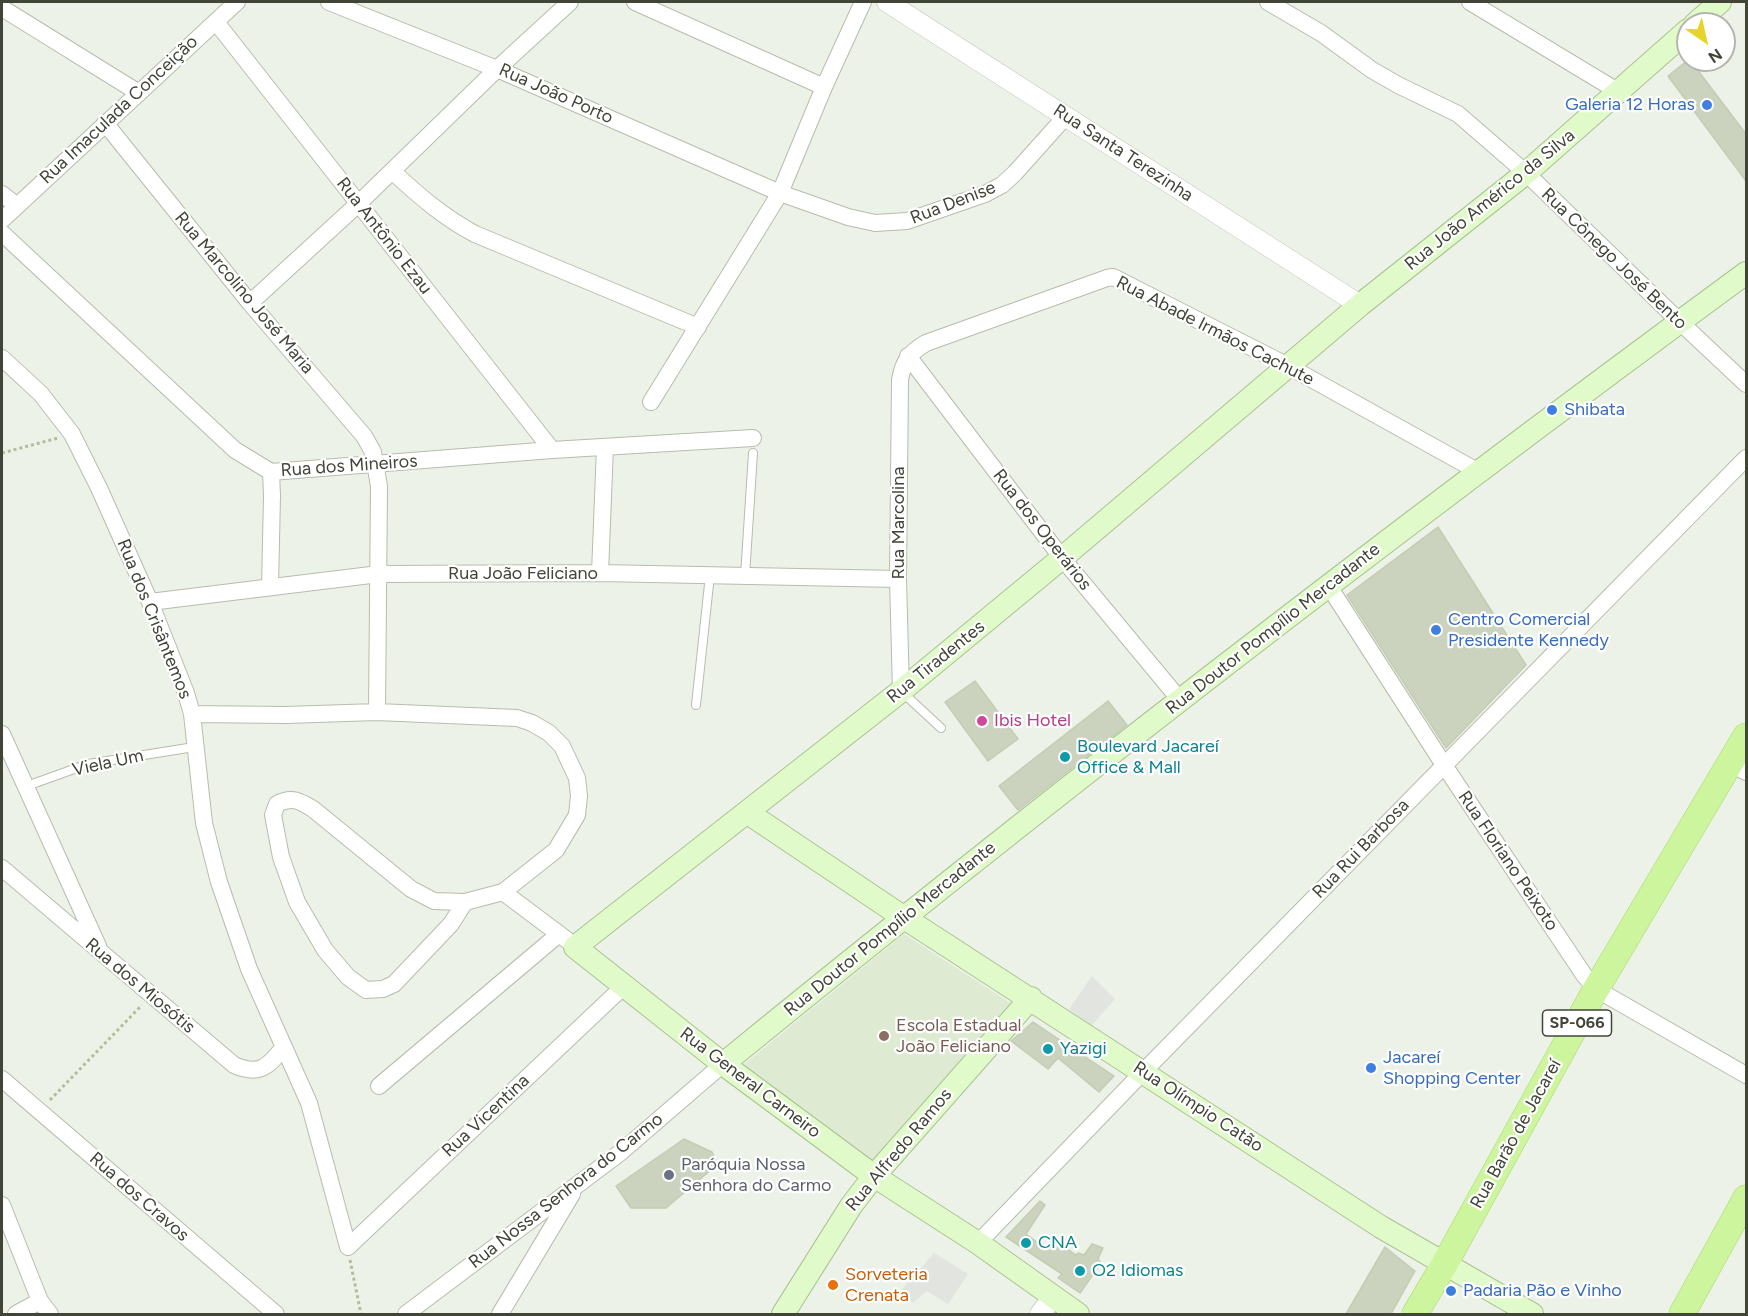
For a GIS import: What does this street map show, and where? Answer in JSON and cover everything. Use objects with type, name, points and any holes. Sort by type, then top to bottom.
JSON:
[{"type":"main road","points":[[1709,12],[1720,2]]},
{"type":"main road","name":"Rua João Américo da Silva","points":[[1288,366],[1360,305],[1526,173],[1676,41]]},
{"type":"main road","name":"Rua Doutor Pompílio Mercadante","points":[[723,1064],[903,917],[1328,585],[1746,273]]},
{"type":"main road","name":"Rua Tiradentes","points":[[567,940],[748,813],[1062,558],[1288,366]]},
{"type":"main road","name":"Rua Barão de Jacareí","points":[[1415,1314],[1596,989],[1739,768],[1746,736]]},
{"type":"main road","name":"Rua Olímpio Catão","points":[[748,813],[903,917],[1381,1227],[1532,1314]]},
{"type":"main road","name":"Rua General Carneiro","points":[[567,940],[723,1064],[874,1176],[978,1243],[1046,1306],[1078,1314]]},
{"type":"main road","name":"Rua Alfredo Ramos","points":[[783,1314],[851,1206],[874,1176],[1030,998]]},
{"type":"main road","points":[[1682,1314],[1746,1198]]},
{"type":"street","name":"Rua Imaculada Conceição","points":[[2,220],[237,2]]},
{"type":"street","name":"Rua João Porto","points":[[329,2],[497,69],[780,193]]},
{"type":"street","points":[[250,303],[358,204],[497,69],[570,2]]},
{"type":"street","points":[[635,2],[824,87]]},
{"type":"street","points":[[651,402],[780,193],[824,87],[863,2]]},
{"type":"street","name":"Rua Santa Terezinha","points":[[887,2],[1360,305]]},
{"type":"street","name":"Rua Cônego José Bento","points":[[1268,2],[1321,33],[1372,70],[1458,114],[1526,173],[1746,384]]},
{"type":"street","points":[[1470,2],[1619,92]]},
{"type":"street","points":[[2,8],[139,93]]},
{"type":"street","name":"Rua Antônio Ezau","points":[[216,22],[552,450]]},
{"type":"street","name":"Rua Denise","points":[[780,193],[866,221],[891,223],[907,221],[985,194],[1002,184],[1015,173],[1066,116]]},
{"type":"street","name":"Rua Marcolino José Maria","points":[[105,123],[250,303],[364,436],[373,452],[379,486],[377,712]]},
{"type":"street","points":[[392,171],[429,205],[452,222],[475,234],[698,327]]},
{"type":"street","points":[[2,194],[16,205]]},
{"type":"street","name":"Rua dos Mineiros","points":[[2,233],[235,450],[271,472],[605,447],[753,446]]},
{"type":"street","name":"Rua Abade Irmãos Cachute","points":[[908,356],[926,343],[1110,277],[1116,278],[1288,366],[1479,472]]},
{"type":"street","name":"Rua dos Operários","points":[[908,356],[1062,558],[1180,700]]},
{"type":"street","name":"Rua Marcolina","points":[[901,691],[898,579],[900,380],[902,368],[908,356]]},
{"type":"street","name":"Rua dos Crisântemos","points":[[2,357],[41,394],[72,434],[150,602],[192,714],[204,823],[219,882],[249,969],[283,1048]]},
{"type":"street","points":[[600,573],[605,447]]},
{"type":"street","name":"Rua Rui Barbosa","points":[[978,1243],[1746,458]]},
{"type":"street","points":[[270,586],[271,472]]},
{"type":"street","name":"Rua João Feliciano","points":[[150,602],[379,574],[710,574],[898,579]]},
{"type":"street","name":"Rua Floriano Peixoto","points":[[1328,585],[1444,765],[1584,975],[1596,989],[1746,1075]]},
{"type":"street","points":[[192,714],[286,715],[377,712],[517,718],[532,723],[549,733],[562,746],[577,778],[579,796],[577,815],[556,850],[503,892],[465,902],[434,901],[411,889],[313,809],[296,799],[285,800],[277,804],[273,815],[280,857],[297,902],[325,950],[348,977],[366,990],[383,989],[394,984],[452,924],[465,902]]},
{"type":"street","points":[[2,734],[101,953]]},
{"type":"street","name":"Rua dos Miosótis","points":[[2,868],[234,1065],[254,1070],[265,1068],[283,1048]]},
{"type":"street","points":[[379,1086],[567,940],[503,892]]},
{"type":"street","name":"Rua Vicentina","points":[[348,1247],[624,986]]},
{"type":"street","points":[[283,1048],[309,1103],[348,1247]]},
{"type":"street","name":"Rua Nossa Senhora do Carmo","points":[[406,1314],[621,1152],[723,1064]]},
{"type":"street","name":"Rua dos Cravos","points":[[2,1080],[276,1314]]},
{"type":"street","points":[[500,1314],[577,1185]]},
{"type":"street","points":[[2,1205],[7,1227],[45,1308],[16,1314]]},
{"type":"lane","points":[[745,576],[753,446]]},
{"type":"lane","points":[[696,705],[710,574]]},
{"type":"lane","points":[[901,691],[941,728]]},
{"type":"lane","name":"Viela Um","points":[[24,787],[88,764],[194,747]]},
{"type":"path","points":[[2,453],[72,434]]},
{"type":"path","points":[[39,1111],[152,995]]},
{"type":"path","points":[[348,1247],[361,1314]]},
{"type":"shaded area","name":"Escola Estadual João Feliciano","points":[[904,934],[1015,1006],[873,1164],[743,1065]]},
{"type":"shaded area","points":[[1092,976],[1115,999],[1091,1026],[1069,1009]]},
{"type":"shaded area","points":[[934,1253],[968,1274],[948,1304],[927,1291],[913,1303],[899,1293]]},
{"type":"building","name":"Galeria 12 Horas","points":[[1676,70],[1676,72],[1699,72],[1746,134],[1746,181],[1668,76]]},
{"type":"building","name":"Centro Comercial Presidente Kennedy","points":[[1438,527],[1526,665],[1446,748],[1347,595]]},
{"type":"building","name":"Ibis Hotel","points":[[975,681],[1018,739],[988,761],[945,702]]},
{"type":"building","name":"Boulevard Jacareí Office & Mall","points":[[1108,701],[1127,725],[1018,810],[999,786]]},
{"type":"building","name":"Yazigi","points":[[1033,1022],[1114,1076],[1099,1092],[1058,1058],[1048,1069],[1011,1041]]},
{"type":"building","name":"Paróquia Nossa Senhora do Carmo","points":[[684,1139],[712,1152],[718,1164],[666,1208],[631,1208],[616,1186]]},
{"type":"building","points":[[1040,1201],[1045,1205],[1026,1234],[1045,1248],[1052,1238],[1076,1255],[1078,1253],[1084,1255],[1092,1244],[1103,1248],[1098,1259],[1101,1263],[1080,1293],[1058,1278],[1062,1274],[1006,1237]]},
{"type":"building","points":[[1385,1247],[1415,1271],[1391,1314],[1346,1314]]},
{"type":"place","name":"Galeria 12 Horas","points":[[1707,105]]},
{"type":"place","name":"Shibata","points":[[1552,410]]},
{"type":"place","name":"Centro Comercial Presidente Kennedy","points":[[1436,630]]},
{"type":"place","name":"Ibis Hotel","points":[[982,721]]},
{"type":"place","name":"Boulevard Jacareí Office & Mall","points":[[1065,757]]},
{"type":"place","name":"Escola Estadual João Feliciano","points":[[884,1036]]},
{"type":"place","name":"Yazigi","points":[[1048,1049]]},
{"type":"place","name":"Jacareí Shopping Center","points":[[1371,1068]]},
{"type":"place","name":"Paróquia Nossa Senhora do Carmo","points":[[669,1175]]},
{"type":"place","name":"CNA","points":[[1026,1243]]},
{"type":"place","name":"O2 Idiomas","points":[[1080,1271]]},
{"type":"place","name":"Sorveteria Crenata","points":[[833,1285]]},
{"type":"place","name":"Padaria Pão e Vinho","points":[[1451,1291]]}]
